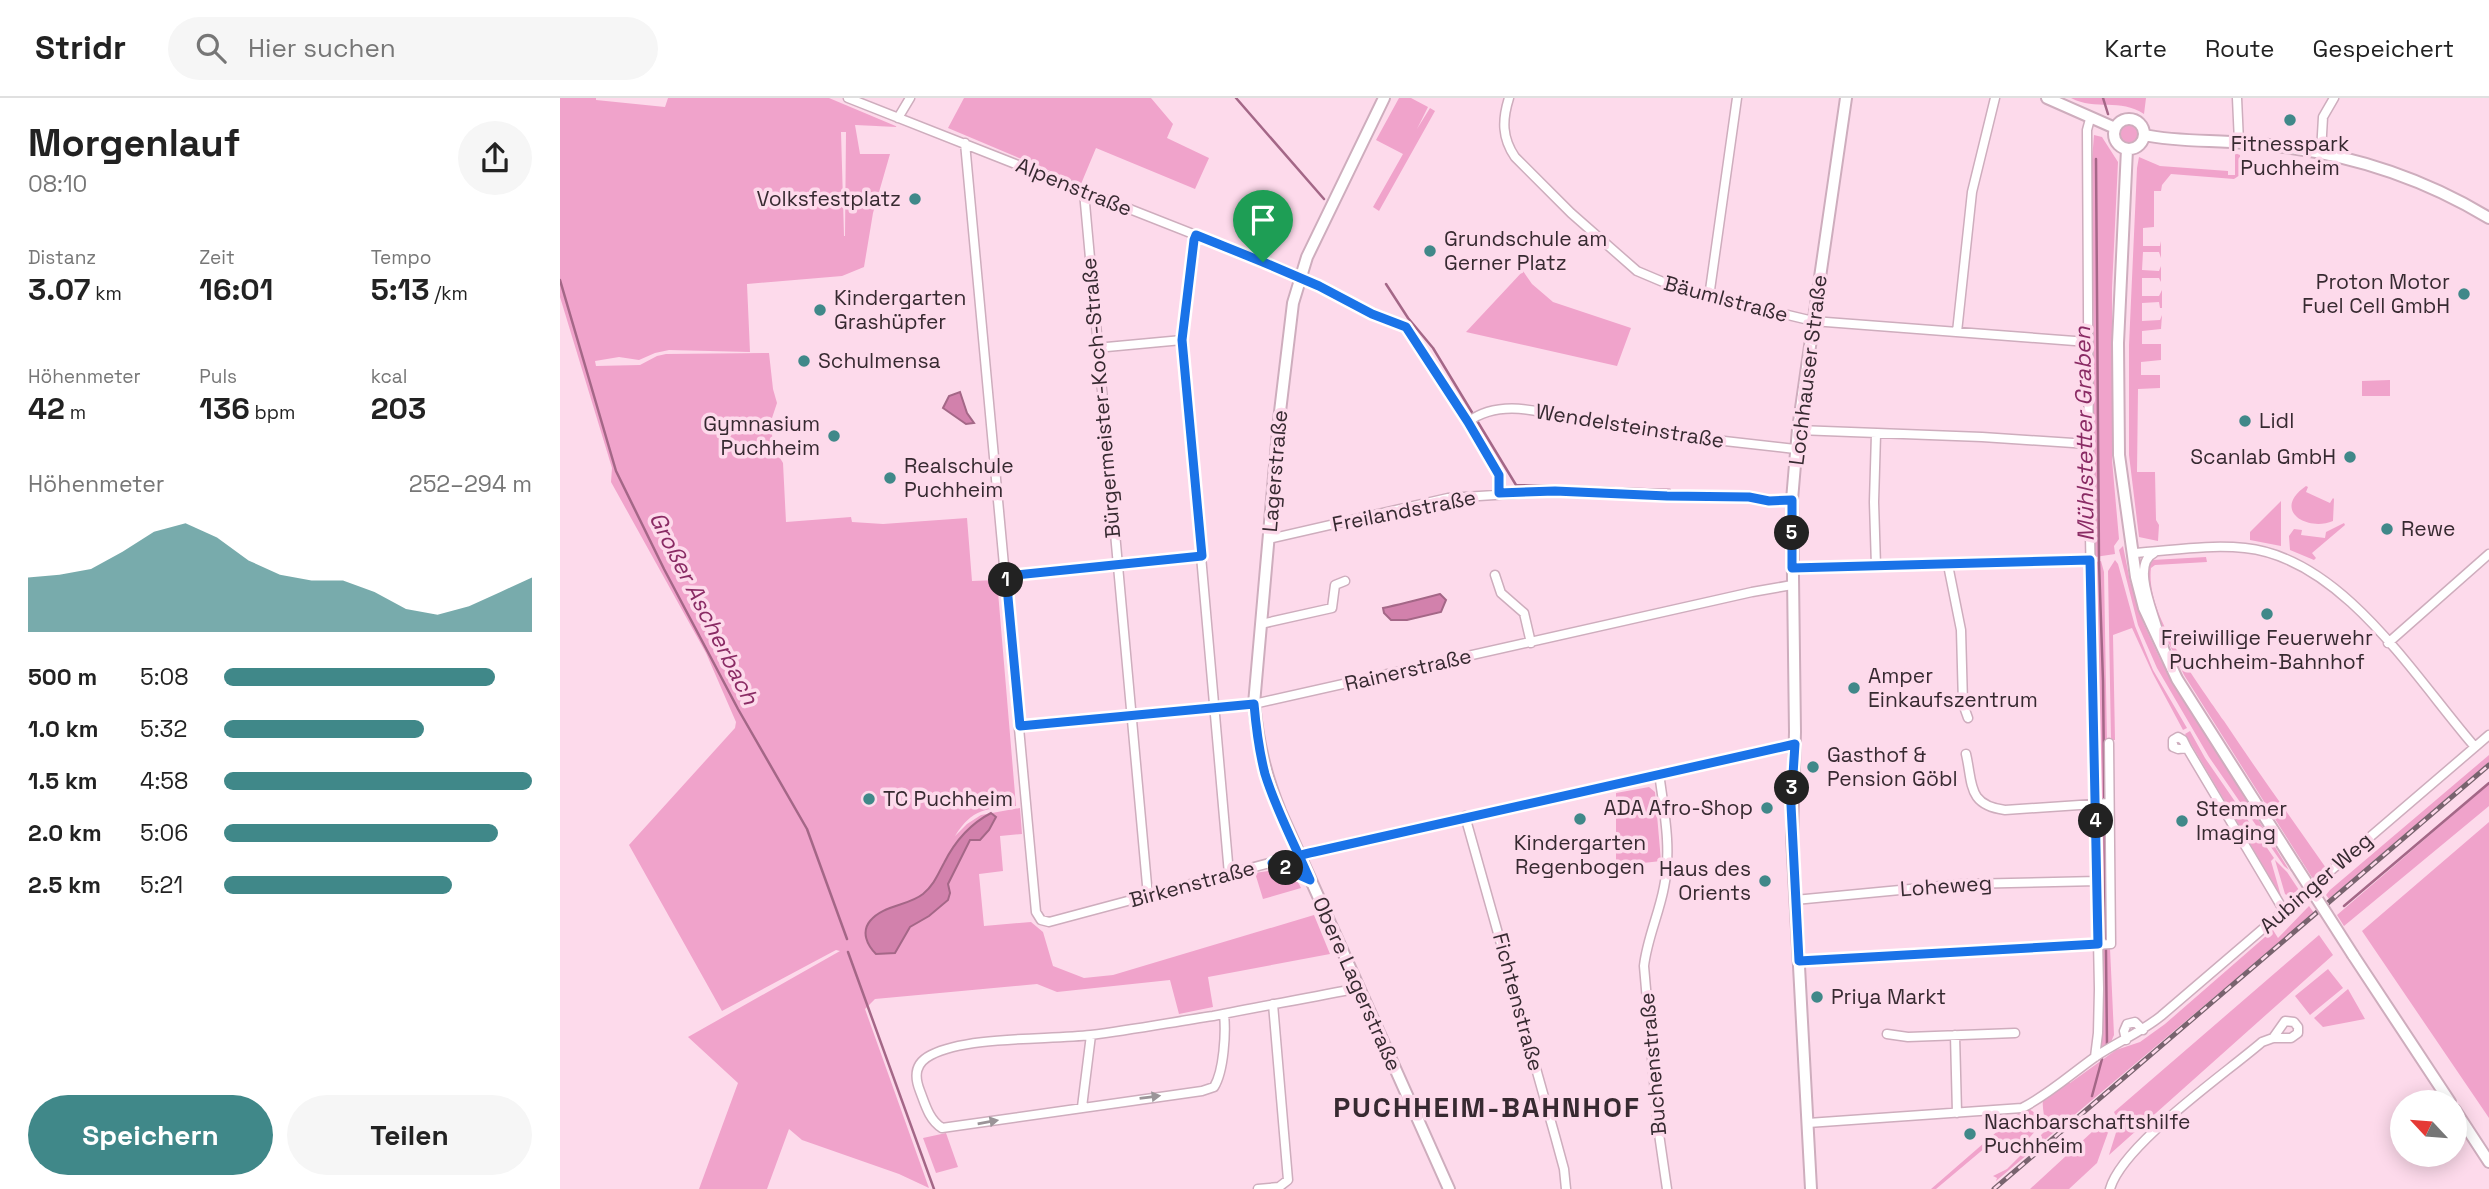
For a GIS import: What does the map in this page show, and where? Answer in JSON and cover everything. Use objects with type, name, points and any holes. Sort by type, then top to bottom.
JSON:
[{"type":"street","name":"Alpenstraße","points":[[848,98],[1299,277],[1372,314],[1406,327],[1473,418],[1499,475],[1499,493]]},
{"type":"street","points":[[898,118],[910,98]]},
{"type":"street","name":"Lagerstraße","points":[[1300,855],[1266,775],[1258,743],[1254,704],[1289,327],[1299,277],[1384,98]]},
{"type":"street","name":"Bäumlstraße","points":[[1509,98],[1503,123],[1508,146],[1571,213],[1637,271],[1658,281],[1709,297],[1812,321],[2088,342]]},
{"type":"street","points":[[1709,297],[1737,98]]},
{"type":"street","name":"Lochhauser Straße","points":[[1811,1189],[1791,805],[1795,744],[1792,500],[1812,321],[1846,98]]},
{"type":"street","points":[[1957,332],[1972,192],[1995,98]]},
{"type":"street","points":[[2047,98],[2115,128]]},
{"type":"street","points":[[2237,98],[2239,142]]},
{"type":"street","points":[[2321,152],[2323,117],[2334,98]]},
{"type":"street","points":[[1799,961],[2111,944],[2090,560],[2087,130],[2090,119]]},
{"type":"street","points":[[2133,119],[2141,125],[2144,135],[2138,146],[2127,149],[2120,146],[2115,139],[2115,128],[2122,120],[2133,119]]},
{"type":"street","points":[[2144,135],[2239,142],[2321,152],[2413,179],[2489,218]]},
{"type":"street","points":[[965,143],[1020,726]]},
{"type":"street","points":[[2127,149],[2118,343],[2119,455],[2132,553],[2144,608],[2177,679],[2442,1090]]},
{"type":"street","name":"Bürgermeister-Koch-Straße","points":[[1084,192],[1147,896]]},
{"type":"street","points":[[1196,235],[1182,340],[1230,874]]},
{"type":"street","points":[[1096,348],[1182,340]]},
{"type":"street","name":"Wendelsteinstraße","points":[[1473,418],[1492,410],[1513,408],[1548,413],[1564,419],[1680,436],[1796,449]]},
{"type":"street","points":[[1798,430],[2088,444]]},
{"type":"street","points":[[1876,434],[1876,566]]},
{"type":"street","name":"Freilandstraße","points":[[1269,539],[1448,498],[1499,493],[1555,491],[1792,500]]},
{"type":"street","points":[[2132,553],[2204,547],[2244,548],[2283,559],[2312,573],[2334,587],[2359,609],[2476,747]]},
{"type":"street","points":[[2159,552],[2150,554],[2143,566],[2147,594],[2177,679]]},
{"type":"street","points":[[2388,643],[2489,554]]},
{"type":"street","points":[[1006,576],[1202,556]]},
{"type":"street","points":[[1792,568],[2090,560]]},
{"type":"street","points":[[1948,565],[1961,630],[1964,704],[1968,718]]},
{"type":"street","points":[[1495,575],[1501,593],[1524,613],[1531,643]]},
{"type":"street","points":[[1261,624],[1332,608],[1335,585],[1345,581]]},
{"type":"street","name":"Rainerstraße","points":[[1020,726],[1254,704],[1792,585]]},
{"type":"street","name":"Birkenstraße","points":[[1020,726],[1036,912],[1041,920],[1049,922],[1300,855],[1795,744]]},
{"type":"street","name":"Aubinger Weg","points":[[1808,1123],[2022,1108],[2034,1102],[2101,1053],[2143,1030],[2489,735]]},
{"type":"street","points":[[2101,1053],[2099,1011],[2103,944],[2098,881],[2109,743]]},
{"type":"street","points":[[2187,748],[2284,911]]},
{"type":"street","points":[[1966,754],[1972,792],[1990,808],[2005,810],[2103,803]]},
{"type":"street","name":"Buchenstraße","points":[[1659,773],[1668,854],[1665,886],[1646,949],[1644,966],[1658,1127],[1667,1189]]},
{"type":"street","name":"Fichtenstraße","points":[[1465,816],[1564,1169],[1566,1189]]},
{"type":"street","name":"Obere Lagerstraße","points":[[1300,855],[1448,1189]]},
{"type":"street","points":[[1272,863],[1310,880]]},
{"type":"street","name":"Loheweg","points":[[1796,900],[1963,884],[2098,881]]},
{"type":"street","points":[[1224,1013],[1225,1027],[1218,1077],[1214,1087],[1202,1091],[942,1128],[928,1112],[916,1077],[918,1066],[930,1055],[968,1044],[1091,1035],[1358,988]]},
{"type":"street","points":[[1258,1189],[1284,1185],[1288,1180],[1273,1004]]},
{"type":"street","name":"Aubinger Weg","points":[[2126,1040],[2124,1028],[2130,1023],[2137,1023],[2143,1030]]},
{"type":"street","points":[[1887,1034],[1908,1037],[2015,1033]]},
{"type":"street","points":[[1082,1107],[1091,1035]]},
{"type":"street","points":[[1955,1035],[1956,1114]]},
{"type":"street","points":[[2110,1189],[2120,1166],[2134,1150],[2262,1042],[2273,1038]]},
{"type":"street","points":[[2468,1130],[2489,1162]]},
{"type":"shaded area","points":[[560,98],[596,98],[665,107],[668,98],[829,98],[898,127],[855,125],[860,154],[890,154],[873,213],[864,267],[842,276],[747,284],[750,352],[669,350],[639,360],[619,357],[595,361],[596,366],[640,365],[666,354],[769,353],[777,403],[771,421],[773,446],[783,463],[786,522],[851,517],[852,522],[883,524],[967,518],[972,581],[997,580],[1016,806],[996,808],[974,815],[955,836],[981,815],[1020,808],[1022,834],[1000,836],[1003,871],[979,874],[984,926],[1031,922],[1043,932],[1053,966],[1084,978],[1113,975],[1314,915],[1330,954],[1208,977],[1213,1007],[1179,1014],[1170,980],[1057,992],[1037,984],[875,999],[865,1009],[929,1188],[899,1174],[802,1140],[789,1129],[767,1189],[699,1189],[738,1083],[688,1037],[840,951],[836,950],[722,1011],[629,845],[735,728],[736,722],[706,653],[611,482],[612,468],[560,297]],"holes":[[[841,132],[846,132],[845,236],[844,236]]]},
{"type":"shaded area","points":[[964,98],[1151,98],[1173,124],[1167,138],[1209,158],[1195,189],[1096,148],[1081,184],[948,128]]},
{"type":"shaded area","points":[[1399,98],[1411,98],[1428,107],[1417,129],[1430,108],[1435,111],[1379,211],[1373,207],[1403,154],[1376,140]]},
{"type":"shaded area","points":[[2071,98],[2146,98],[2144,114],[2117,105],[2090,104]]},
{"type":"shaded area","points":[[2129,121],[2138,124],[2141,133],[2138,142],[2129,145],[2120,142],[2117,133],[2120,124]]},
{"type":"shaded area","points":[[2094,135],[2102,137],[2118,162],[2112,288],[2112,460],[2119,539],[2114,546],[2115,554],[2095,557],[2092,160]]},
{"type":"shaded area","points":[[2235,153],[2240,155],[2240,175],[2234,179],[2171,174],[2162,185],[2161,191],[2154,191],[2154,227],[2143,228],[2143,246],[2160,246],[2161,241],[2161,258],[2159,252],[2143,252],[2142,270],[2159,271],[2161,266],[2161,282],[2159,278],[2142,278],[2142,296],[2159,296],[2162,290],[2162,308],[2159,302],[2142,303],[2142,321],[2160,320],[2162,315],[2161,329],[2142,331],[2142,344],[2161,344],[2161,360],[2141,362],[2141,375],[2160,375],[2160,388],[2138,389],[2137,472],[2155,472],[2158,541],[2139,537],[2129,455],[2129,345],[2139,157],[2160,166],[2228,171],[2228,175],[2235,175]]},
{"type":"shaded area","points":[[1523,271],[1532,284],[1553,302],[1631,328],[1617,366],[1466,332]]},
{"type":"shaded area","points":[[2390,380],[2390,396],[2362,396],[2362,381]]},
{"type":"shaded area","points":[[960,392],[967,413],[974,423],[966,424],[943,408],[949,396]]},
{"type":"shaded area","points":[[2306,486],[2306,492],[2330,503],[2334,499],[2333,521],[2313,524],[2297,517],[2292,511],[2296,495]]},
{"type":"shaded area","points":[[2281,501],[2281,546],[2250,540],[2250,532]]},
{"type":"shaded area","points":[[2344,523],[2345,525],[2312,553],[2316,558],[2314,560],[2290,550],[2289,536],[2294,529],[2302,530],[2301,535],[2325,538],[2326,532]]},
{"type":"shaded area","points":[[2123,546],[2130,581],[2143,622],[2161,661],[2289,870],[2209,757],[2157,668],[2138,625],[2119,550]]},
{"type":"shaded area","points":[[2206,557],[2207,562],[2155,565],[2151,568],[2151,587],[2156,607],[2188,669],[2326,868],[2313,879],[2184,675],[2152,602],[2145,570],[2152,560]]},
{"type":"shaded area","points":[[2115,560],[2135,626],[2153,670],[2187,728],[2183,730],[2153,674],[2132,628],[2113,635],[2115,740],[2111,740],[2108,571]]},
{"type":"shaded area","points":[[2101,561],[2104,572],[2108,800],[2099,800],[2096,562]]},
{"type":"shaded area","points":[[1440,594],[1446,600],[1441,612],[1407,620],[1391,620],[1384,613],[1383,608]]},
{"type":"shaded area","points":[[2190,731],[2205,758],[2274,858],[2271,861],[2281,896],[2185,734]]},
{"type":"shaded area","points":[[2489,755],[2489,762],[2329,899],[2326,895],[2330,890]]},
{"type":"shaded area","points":[[2489,784],[2489,806],[2344,926],[2337,915]]},
{"type":"shaded area","points":[[1649,787],[1655,792],[1661,861],[1616,866],[1616,793]]},
{"type":"shaded area","points":[[2108,808],[2109,939],[2101,939],[2099,809]]},
{"type":"shaded area","points":[[991,813],[996,817],[989,830],[980,840],[970,840],[948,884],[948,900],[910,927],[895,953],[876,954],[866,938],[870,921],[882,912],[923,894],[933,883],[958,840],[976,822]]},
{"type":"shaded area","points":[[2489,822],[2489,1118],[2362,931]]},
{"type":"shaded area","points":[[2275,860],[2299,890],[2288,896],[2285,894]]},
{"type":"shaded area","points":[[1268,871],[1288,874],[1301,888],[1263,899],[1255,873]]},
{"type":"shaded area","points":[[2309,906],[2314,913],[1996,1181],[1997,1178],[1993,1176],[2007,1169],[2044,1132],[2043,1101],[2048,1093],[2068,1081],[2070,1083],[2116,1050],[2140,1042],[2165,1024],[2273,930],[2278,938]]},
{"type":"shaded area","points":[[2319,935],[2333,955],[2109,1155],[2119,1123],[2114,1112]]},
{"type":"shaded area","points":[[2101,948],[2110,948],[2114,1035],[2111,1042],[2099,1048]]},
{"type":"shaded area","points":[[2328,969],[2343,988],[2310,1015],[2295,996]]},
{"type":"shaded area","points":[[2348,989],[2365,1019],[2323,1027],[2314,1018]]},
{"type":"shaded area","points":[[2026,1110],[2038,1115],[2038,1122],[2034,1133],[2025,1142],[2009,1154],[1992,1145],[1986,1147],[1936,1189],[1931,1189],[2015,1116],[2019,1113],[2021,1118],[2028,1115]]},
{"type":"shaded area","points":[[2105,1120],[2110,1127],[2097,1163],[2069,1189],[2030,1189]]},
{"type":"shaded area","points":[[946,1133],[958,1167],[936,1173],[923,1138]]},
{"type":"waterway","points":[[1236,98],[1324,199]]},
{"type":"waterway","name":"Mühlstetter Graben","points":[[2103,98],[2108,114]]},
{"type":"waterway","name":"Mühlstetter Graben","points":[[2096,159],[2107,1044]]},
{"type":"waterway","name":"Großer Ascherbach","points":[[560,280],[616,471],[738,709],[807,829],[847,939]]},
{"type":"waterway","points":[[1386,284],[1408,318],[1433,348],[1516,485],[1670,490]]},
{"type":"waterway","points":[[2344,906],[2489,783]]},
{"type":"waterway","name":"Großer Ascherbach","points":[[848,952],[934,1189]]},
{"type":"waterway","name":"Mühlstetter Graben","points":[[2092,1096],[2102,1059]]},
{"type":"railway","points":[[1994,1189],[2489,765]]},
{"type":"place","name":"Fitnesspark Puchheim","points":[[2290,120]]},
{"type":"place","name":"Volksfestplatz","points":[[915,199]]},
{"type":"place","name":"Grundschule am Gerner Platz","points":[[1430,251]]},
{"type":"place","name":"Proton Motor Fuel Cell GmbH","points":[[2464,294]]},
{"type":"place","name":"Kindergarten Grashüpfer","points":[[820,310]]},
{"type":"place","name":"Schulmensa","points":[[804,361]]},
{"type":"place","name":"Lidl","points":[[2245,421]]},
{"type":"place","name":"Gymnasium Puchheim","points":[[834,436]]},
{"type":"place","name":"Scanlab GmbH","points":[[2350,457]]},
{"type":"place","name":"Realschule Puchheim","points":[[890,478]]},
{"type":"place","name":"Rewe","points":[[2387,529]]},
{"type":"place","name":"Freiwillige Feuerwehr Puchheim-Bahnhof","points":[[2267,614]]},
{"type":"place","name":"Amper Einkaufszentrum","points":[[1854,688]]},
{"type":"place","name":"Gasthof & Pension Göbl","points":[[1813,767]]},
{"type":"place","name":"TC Puchheim","points":[[869,799]]},
{"type":"place","name":"ADA Afro-Shop","points":[[1767,808]]},
{"type":"place","name":"Kindergarten Regenbogen","points":[[1580,819]]},
{"type":"place","name":"Stemmer Imaging","points":[[2182,821]]},
{"type":"place","name":"Haus des Orients","points":[[1765,881]]},
{"type":"place","name":"Priya Markt","points":[[1817,997]]},
{"type":"place","name":"Nachbarschaftshilfe Puchheim","points":[[1970,1134]]},
{"type":"district","name":"PUCHHEIM-BAHNHOF","points":[[1487,1107]]},
{"type":"route","points":[[1263,262],[1196,235],[1194,240],[1182,340],[1202,556],[1006,576],[1020,726],[1254,704],[1258,743],[1266,775],[1280,811],[1300,855],[1310,880],[1272,863],[1300,855],[1465,816],[1795,744],[1791,805],[1799,961],[2098,944],[2090,560],[1792,568],[1792,500],[1555,491],[1499,493],[1499,475],[1406,327],[1372,314],[1292,273],[1263,262]]}]
